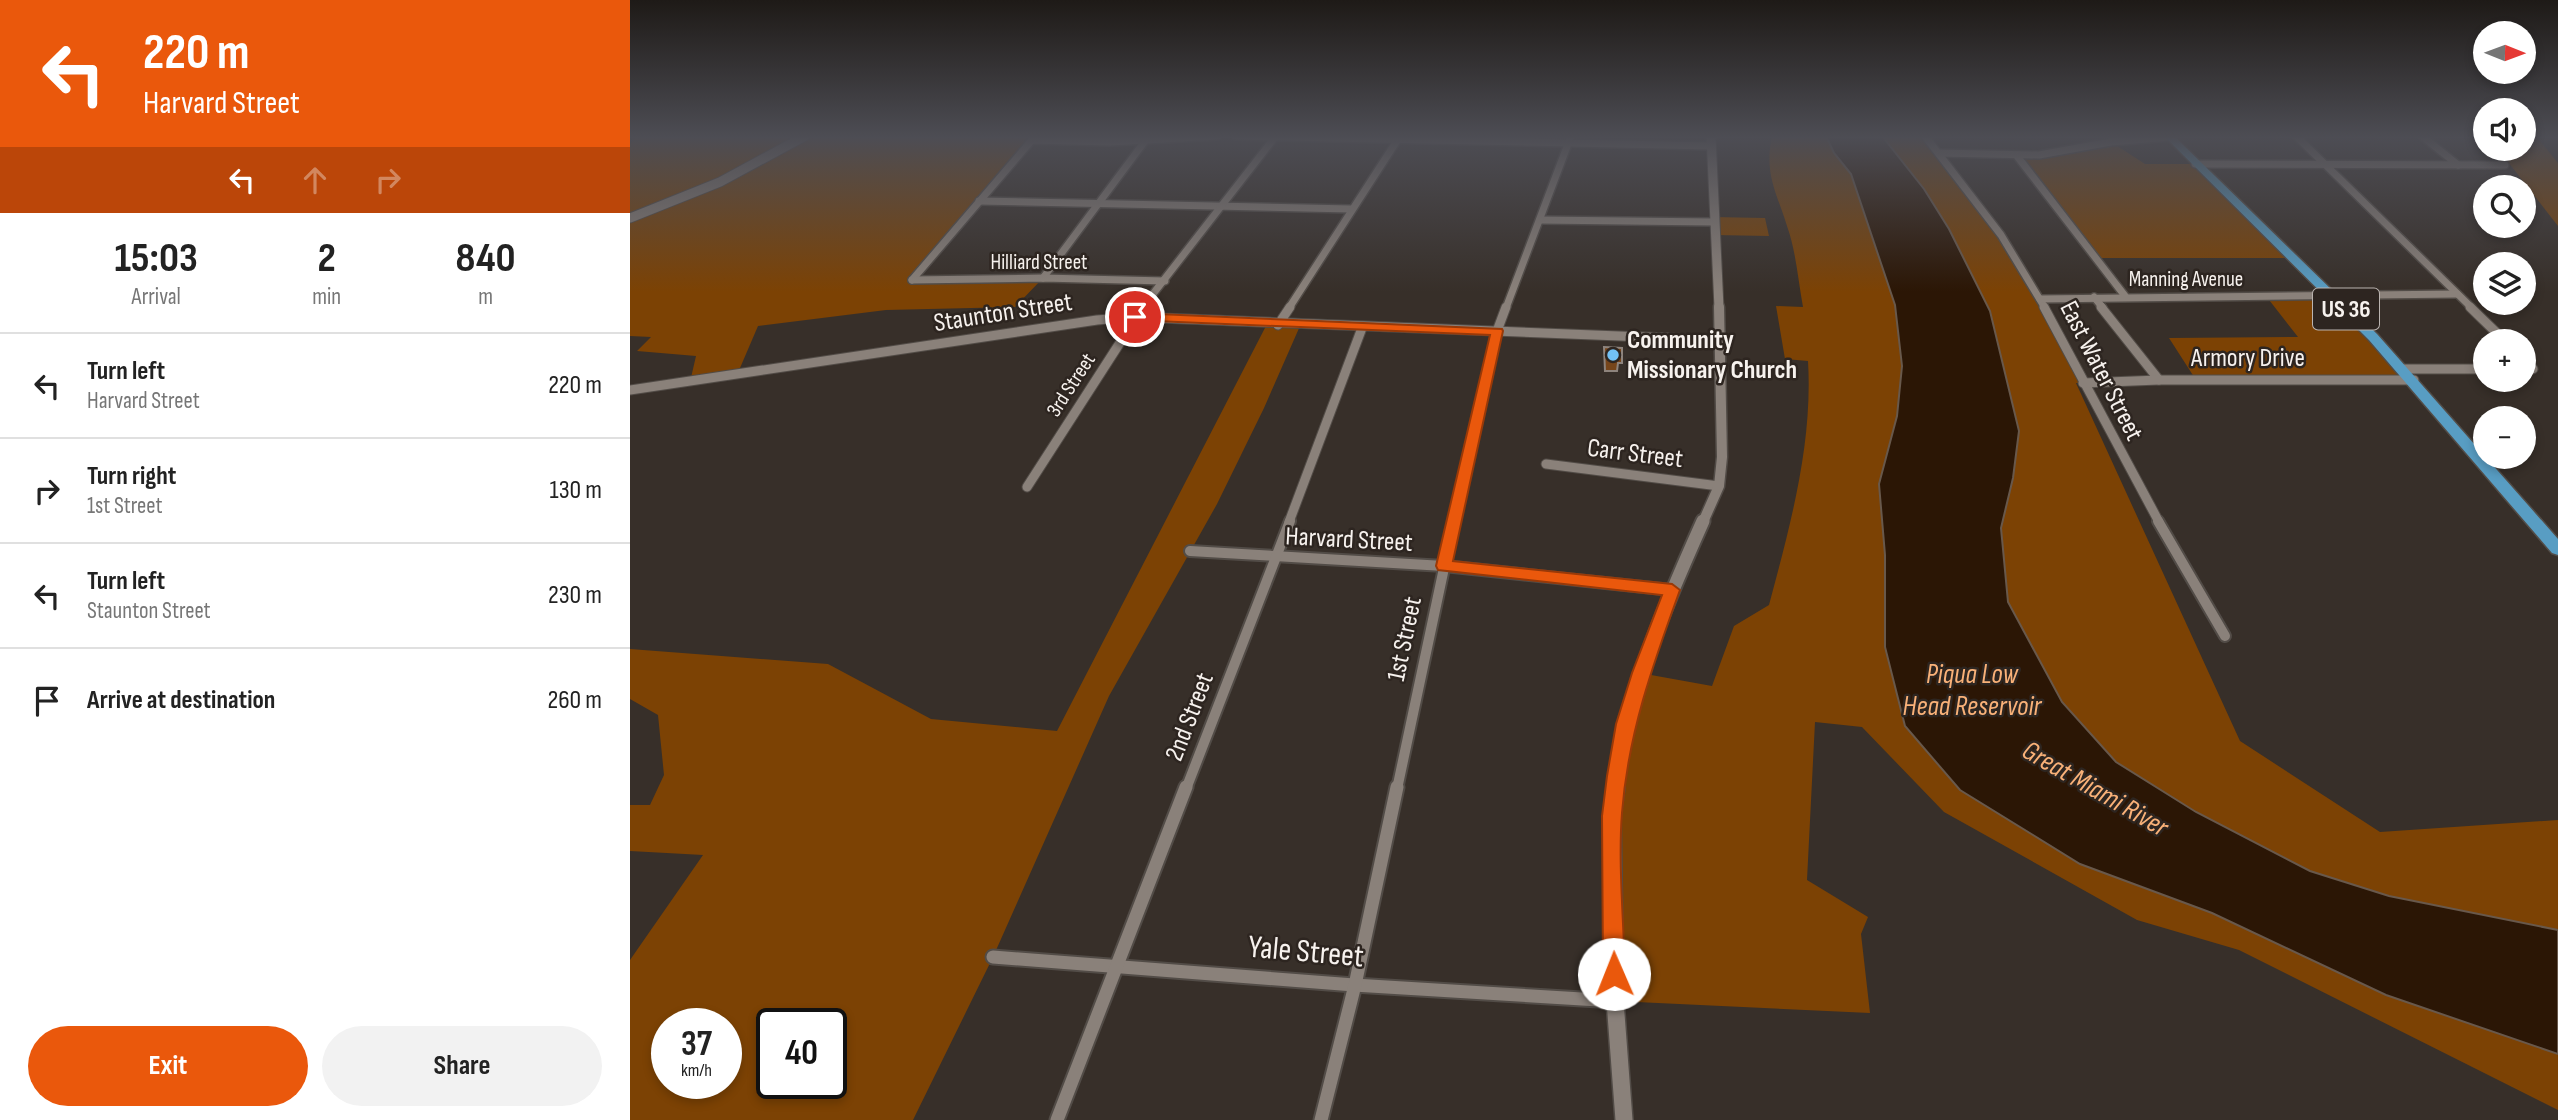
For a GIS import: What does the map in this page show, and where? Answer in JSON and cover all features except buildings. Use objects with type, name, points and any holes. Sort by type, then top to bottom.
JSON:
[{"type":"main road","name":"US 36","points":[[2223,188],[2414,380],[2558,549]]},
{"type":"street","points":[[630,218],[707,188]]},
{"type":"street","points":[[979,201],[990,188]]},
{"type":"street","points":[[1043,278],[1110,188]]},
{"type":"street","name":"3rd Street","points":[[1027,487],[1135,317],[1236,188]]},
{"type":"street","points":[[1278,325],[1365,188]]},
{"type":"street","name":"1st Street","points":[[1321,1120],[1355,985],[1497,331],[1552,188]]},
{"type":"street","points":[[1624,1120],[1615,1001],[1612,816],[1626,724],[1640,673],[1672,590],[1718,486],[1722,457],[1721,341],[1713,188]]},
{"type":"street","name":"East Water Street","points":[[1966,188],[2001,235],[2040,299],[2133,478],[2225,636]]},
{"type":"street","points":[[2042,188],[2125,296]]},
{"type":"street","points":[[2350,188],[2493,329]]},
{"type":"street","points":[[979,201],[1351,209]]},
{"type":"street","name":"Hilliard Street","points":[[979,201],[912,280],[1043,278],[1165,281]]},
{"type":"street","points":[[1541,219],[1714,222]]},
{"type":"street","name":"Manning Avenue","points":[[2040,299],[2457,294]]},
{"type":"street","points":[[2095,297],[2159,380]]},
{"type":"street","name":"Staunton Street","points":[[630,390],[1097,320],[1135,317],[1278,325],[1721,341]]},
{"type":"street","name":"2nd Street","points":[[1058,1120],[1362,328]]},
{"type":"street","points":[[2403,369],[2473,369]]},
{"type":"street","name":"Armory Drive","points":[[2083,383],[2159,380],[2414,380]]},
{"type":"street","name":"Carr Street","points":[[1546,464],[1718,486]]},
{"type":"street","name":"Harvard Street","points":[[1190,551],[1444,566],[1672,590]]},
{"type":"street","name":"Yale Street","points":[[993,957],[1119,964],[1355,985],[1473,990],[1615,1001]]},
{"type":"shaded area","points":[[630,188],[991,188],[913,279],[1043,278],[1015,307],[886,310],[758,326],[737,375],[690,382],[696,356],[637,351],[651,337],[630,336]]},
{"type":"shaded area","points":[[1774,188],[1856,188],[1895,305],[1902,366],[1897,416],[1879,484],[1885,555],[2080,864],[2212,913],[2386,995],[2558,1054],[2558,1110],[2239,950],[2137,920],[1944,812],[1862,727],[1815,722],[1807,880],[1868,917],[1861,934],[1870,1013],[1615,1001],[1612,816],[1640,673],[1712,686],[1734,626],[1769,605],[1798,484],[1807,423],[1808,361],[1785,359],[1776,306],[1803,307],[1793,245]]},
{"type":"shaded area","points":[[1965,188],[2001,235],[2083,383],[2076,383],[2240,741],[2380,832],[2558,820],[2558,930],[2389,896],[2310,871],[2196,812],[2116,762],[2062,702],[2008,602],[2001,528],[2013,478],[2019,431],[1990,311],[1949,229],[1924,189]]},
{"type":"shaded area","points":[[2042,188],[2221,188],[2294,258],[2096,258]]},
{"type":"shaded area","points":[[2536,188],[2558,188],[2558,226],[2536,198]]},
{"type":"shaded area","points":[[1713,217],[1765,218],[1769,236],[1714,235]]},
{"type":"shaded area","points":[[2266,296],[2333,297],[2414,380],[2196,380],[2169,338],[2298,337]]},
{"type":"shaded area","points":[[1267,324],[1300,326],[1217,504],[1109,696],[993,957],[913,1120],[630,1120],[630,960],[703,855],[630,851],[630,805],[650,805],[664,775],[658,715],[630,699],[630,649],[828,664],[931,719],[1057,731]]},
{"type":"water","name":"Piqua Low Head Reservoir","points":[[1856,188],[1923,188],[1949,229],[1990,311],[2019,431],[2013,478],[2001,528],[2008,602],[2062,702],[2116,762],[2196,812],[2310,871],[2389,896],[2558,930],[2558,1054],[2386,995],[2212,913],[2080,864],[1960,790],[1905,726],[1885,647],[1885,555],[1879,484],[1897,416],[1902,366],[1895,305]]},
{"type":"place","name":"Community Missionary Church","points":[[1613,355]]},
{"type":"route","points":[[1135,317],[1278,325],[1497,331],[1444,566],[1672,590],[1640,673],[1626,724],[1617,776],[1612,816],[1614,974]]},
{"type":"water label","name":"Great Miami River","points":[[2095,789]]}]
